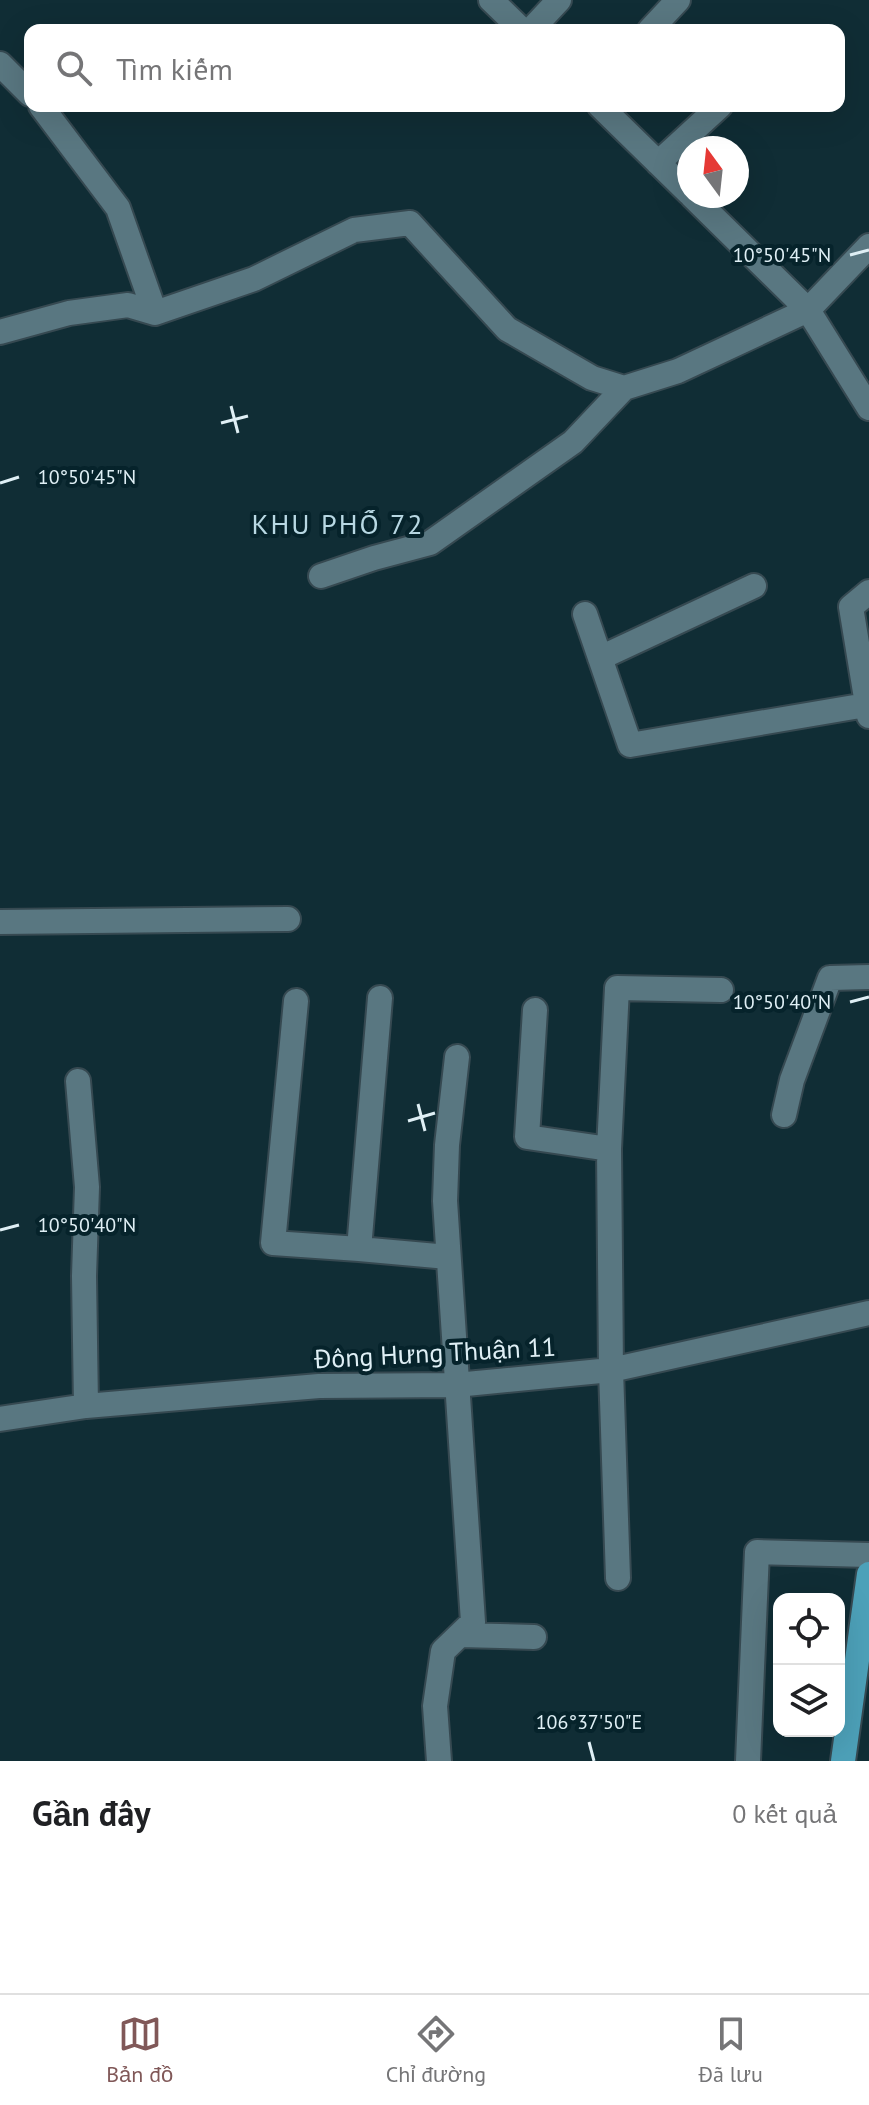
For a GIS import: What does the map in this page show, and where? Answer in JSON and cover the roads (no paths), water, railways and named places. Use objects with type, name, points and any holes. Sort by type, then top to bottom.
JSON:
[{"type":"main road","points":[[843,1761],[869,1574]]},
{"type":"street","points":[[491,0],[516,24]]},
{"type":"street","points":[[537,24],[559,0]]},
{"type":"street","points":[[656,24],[678,0]]},
{"type":"street","points":[[0,64],[24,88]]},
{"type":"street","points":[[46,112],[118,208],[155,313]]},
{"type":"street","points":[[606,112],[677,182]]},
{"type":"street","points":[[658,163],[713,112]]},
{"type":"street","points":[[703,208],[808,310],[868,403]]},
{"type":"street","points":[[0,332],[69,313],[128,305],[155,313],[254,279],[354,230],[410,223],[507,329],[592,378],[624,388]]},
{"type":"street","points":[[321,576],[430,543],[573,442],[624,388],[678,371],[808,310],[869,246]]},
{"type":"street","points":[[600,658],[754,586]]},
{"type":"street","points":[[585,614],[630,745],[868,710],[851,607],[869,592]]},
{"type":"street","points":[[0,922],[288,919]]},
{"type":"street","points":[[784,1115],[792,1080],[830,978],[869,977]]},
{"type":"street","points":[[618,1578],[611,1370],[609,1149],[617,988],[721,990]]},
{"type":"street","points":[[359,1249],[380,998]]},
{"type":"street","points":[[296,1001],[273,1243],[448,1257]]},
{"type":"street","points":[[535,1010],[527,1137],[609,1149]]},
{"type":"street","points":[[439,1761],[435,1706],[443,1651],[473,1622],[445,1201],[447,1145],[457,1057]]},
{"type":"street","points":[[78,1081],[87,1187],[84,1276],[86,1406]]},
{"type":"street","name":"Đông Hưng Thuận 11","points":[[0,1419],[86,1406],[319,1386],[456,1385],[611,1370],[869,1313]]},
{"type":"street","points":[[748,1761],[757,1552],[869,1555]]},
{"type":"street","points":[[460,1635],[534,1637]]},
{"type":"district","name":"KHU PHỐ 72","points":[[338,524]]}]
